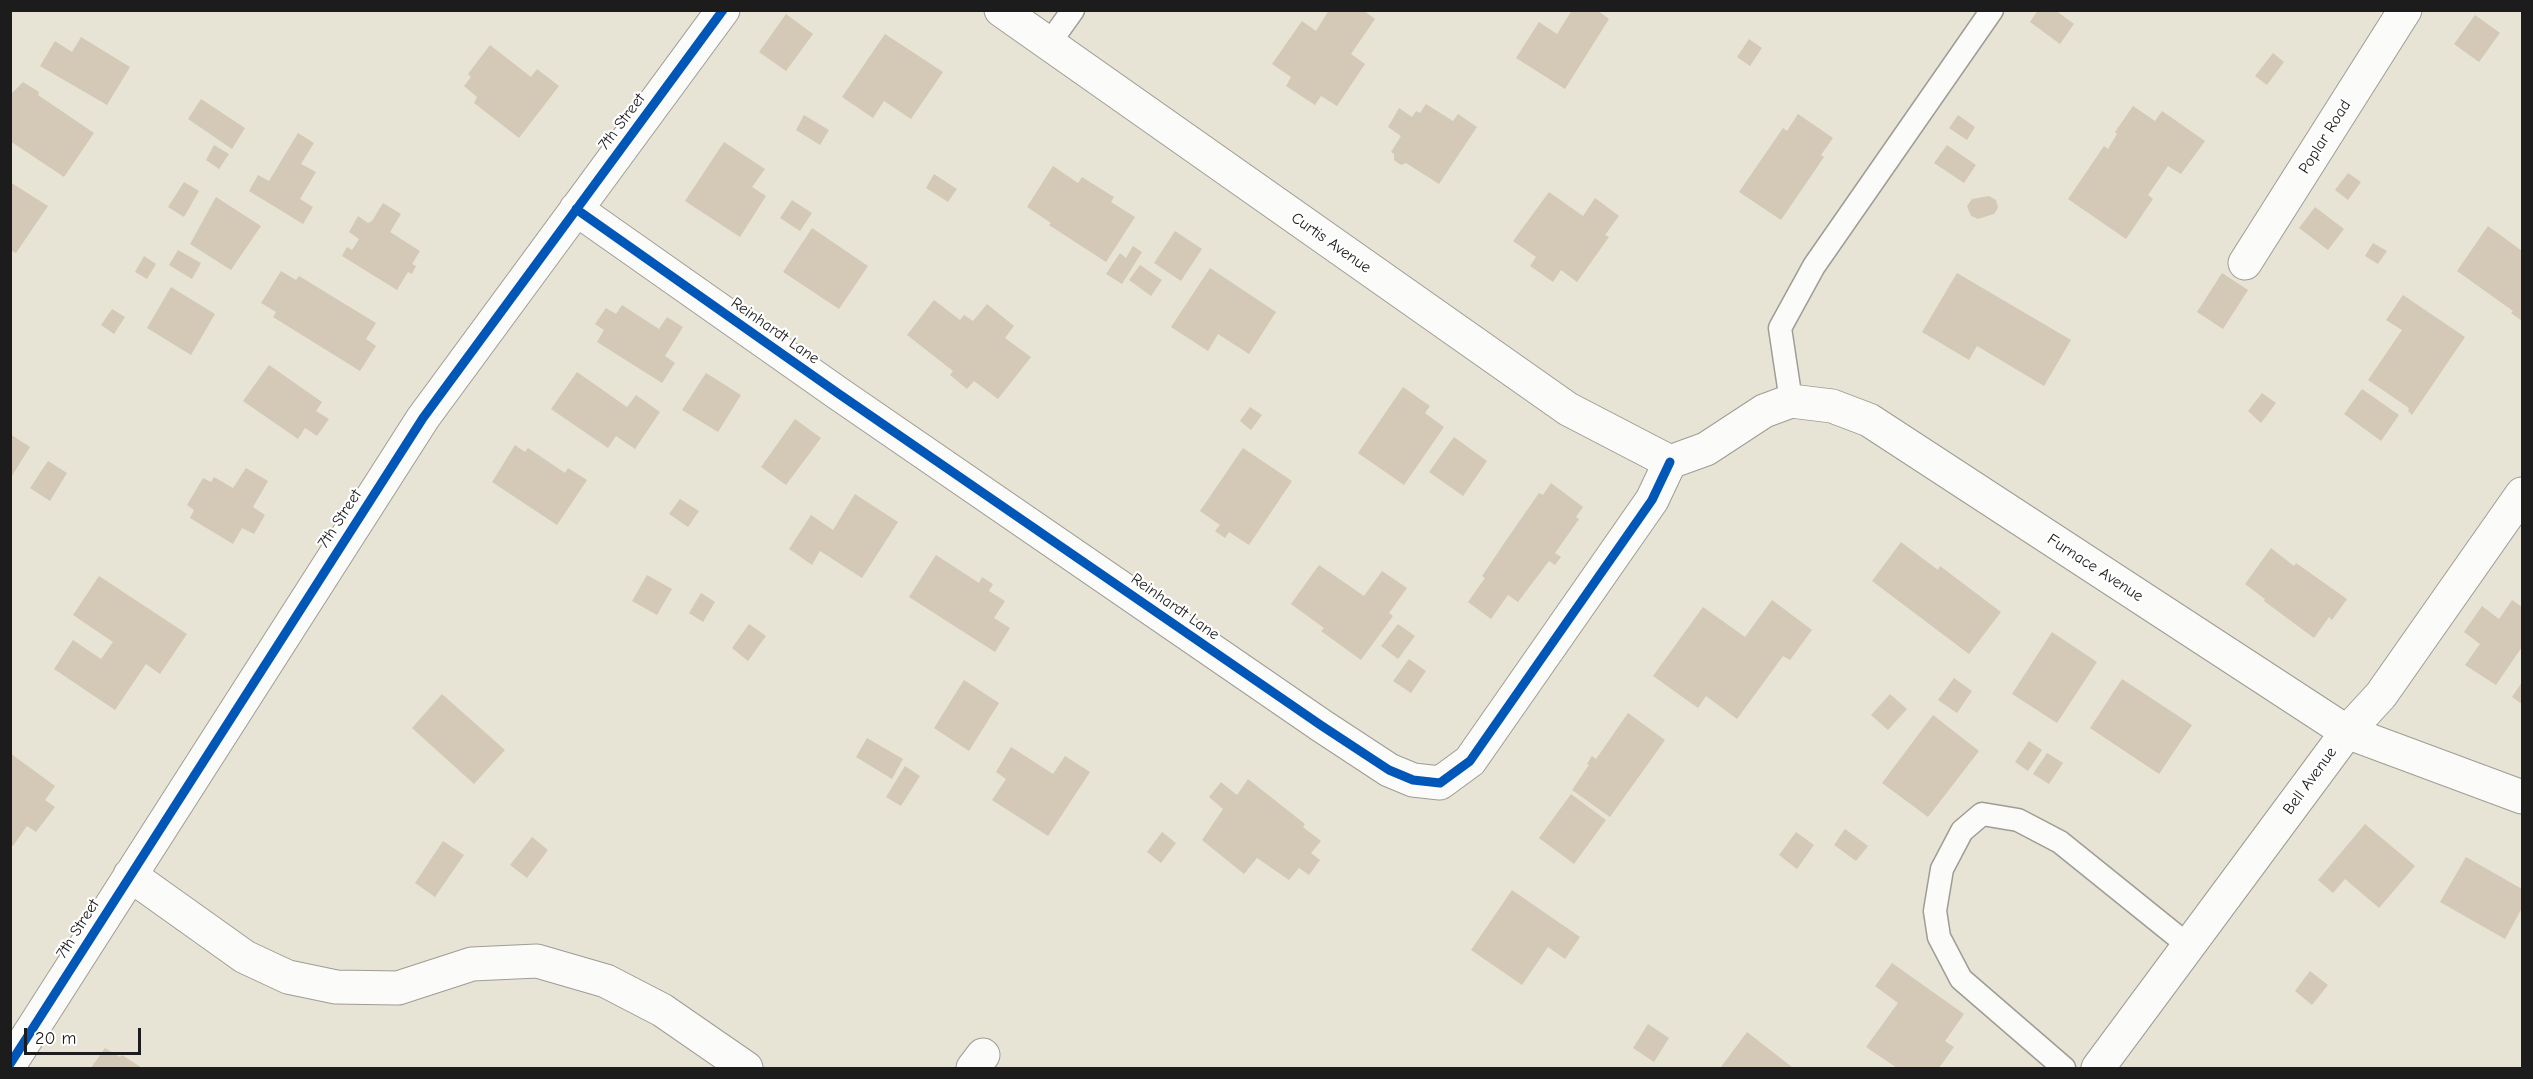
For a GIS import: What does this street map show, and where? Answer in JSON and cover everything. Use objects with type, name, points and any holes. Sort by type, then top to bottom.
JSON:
[{"type":"street","name":"7th Street","points":[[10,1064],[423,418],[723,10]]},
{"type":"street","name":"Curtis Avenue","points":[[1001,10],[1568,409],[1670,462]]},
{"type":"street","name":"Poplar Road","points":[[2245,263],[2405,10]]},
{"type":"street","name":"Reinhardt Lane","points":[[576,209],[1322,726],[1389,770],[1413,780],[1440,783],[1470,761],[1652,500],[1670,462]]},
{"type":"street","name":"Furnace Avenue","points":[[1670,462],[1706,449],[1764,411],[1791,401],[1832,406],[1869,420],[2347,732],[2523,797]]},
{"type":"street","name":"Bell Avenue","points":[[2097,1068],[2347,732],[2381,695],[2523,494]]},
{"type":"street","points":[[130,875],[244,957],[288,977],[336,987],[398,988],[472,964],[537,961],[606,981],[662,1010],[746,1068]]},
{"type":"lane","points":[[1048,45],[1073,10]]},
{"type":"lane","points":[[1791,401],[1780,328],[1814,266],[1992,10]]},
{"type":"lane","points":[[2064,1068],[1961,979],[1940,937],[1935,911],[1942,869],[1962,831],[1982,814],[2018,820],[2060,842],[2189,946]]},
{"type":"building","points":[[1329,10],[1363,10],[1375,19],[1351,54],[1365,64],[1337,106],[1321,96],[1315,105],[1286,86],[1291,77],[1272,64],[1302,21],[1316,31]]},
{"type":"building","points":[[1572,10],[1597,10],[1609,19],[1565,89],[1516,58],[1539,22],[1557,34]]},
{"type":"building","points":[[2038,10],[2055,10],[2074,24],[2060,44],[2030,22]]},
{"type":"building","points":[[786,14],[813,34],[786,71],[759,52]]},
{"type":"building","points":[[2475,15],[2500,33],[2479,62],[2454,44]]},
{"type":"building","points":[[885,34],[943,72],[911,119],[884,101],[873,118],[842,97]]},
{"type":"building","points":[[81,37],[130,67],[107,105],[40,66],[55,41],[72,52]]},
{"type":"building","points":[[1749,39],[1762,48],[1750,66],[1737,57]]},
{"type":"building","points":[[490,45],[531,77],[537,69],[559,86],[519,138],[474,103],[477,97],[464,86],[471,77],[468,74]]},
{"type":"building","points":[[2273,53],[2284,62],[2267,85],[2255,76]]},
{"type":"building","points":[[23,82],[39,92],[38,95],[94,133],[64,177],[10,141],[10,95]]},
{"type":"building","points":[[201,99],[245,128],[232,149],[188,119]]},
{"type":"building","points":[[1426,104],[1453,121],[1458,114],[1477,127],[1439,184],[1406,163],[1401,165],[1394,160],[1394,154],[1391,152],[1401,136],[1388,127],[1399,108],[1412,117],[1416,111],[1420,113]]},
{"type":"building","points":[[2133,106],[2155,121],[2162,111],[2205,141],[2181,174],[2168,166],[2148,195],[2153,199],[2126,239],[2068,199],[2104,146],[2108,149],[2117,134],[2115,132]]},
{"type":"building","points":[[1798,114],[1833,138],[1821,155],[1824,157],[1781,220],[1739,192],[1783,128],[1787,131]]},
{"type":"building","points":[[804,115],[829,130],[820,145],[796,130]]},
{"type":"building","points":[[1958,115],[1975,127],[1967,140],[1949,128]]},
{"type":"building","points":[[298,133],[314,143],[301,164],[316,172],[300,199],[313,207],[303,224],[249,191],[258,175],[269,181]]},
{"type":"building","points":[[724,142],[765,169],[752,187],[766,196],[740,237],[685,201]]},
{"type":"building","points":[[214,145],[229,154],[219,169],[206,160]]},
{"type":"building","points":[[1947,145],[1976,165],[1964,183],[1934,163]]},
{"type":"building","points":[[1053,166],[1078,183],[1082,177],[1114,197],[1111,202],[1135,217],[1106,262],[1049,225],[1051,223],[1027,207]]},
{"type":"building","points":[[2348,173],[2361,182],[2348,200],[2335,190]]},
{"type":"building","points":[[934,174],[957,189],[948,202],[926,188]]},
{"type":"building","points":[[10,182],[48,206],[16,253],[10,250]]},
{"type":"building","points":[[184,182],[199,191],[184,217],[168,207]]},
{"type":"building","points":[[1549,192],[1583,216],[1595,198],[1619,216],[1605,235],[1609,237],[1577,282],[1561,270],[1553,282],[1530,266],[1536,257],[1513,241]]},
{"type":"building","points":[[1989,196],[1996,200],[1998,208],[1994,214],[1978,219],[1971,216],[1967,206],[1972,199]]},
{"type":"building","points":[[216,197],[261,226],[231,270],[190,244]]},
{"type":"building","points":[[792,200],[812,213],[800,231],[780,218]]},
{"type":"building","points":[[383,203],[401,214],[390,232],[420,251],[412,264],[416,266],[412,274],[408,272],[397,290],[342,256],[347,247],[352,250],[359,239],[349,232],[358,216],[368,223],[372,221]]},
{"type":"building","points":[[2315,207],[2344,229],[2328,250],[2299,228]]},
{"type":"building","points":[[2488,226],[2522,251],[2522,321],[2511,313],[2513,311],[2457,271]]},
{"type":"building","points":[[812,228],[868,266],[839,309],[783,272]]},
{"type":"building","points":[[1175,231],[1202,249],[1181,281],[1154,263]]},
{"type":"building","points":[[2373,243],[2387,251],[2378,264],[2365,256]]},
{"type":"building","points":[[1133,246],[1142,252],[1122,284],[1106,274],[1120,253],[1126,258]]},
{"type":"building","points":[[178,250],[201,263],[192,279],[169,265]]},
{"type":"building","points":[[144,256],[156,264],[147,279],[135,272]]},
{"type":"building","points":[[1140,265],[1162,280],[1151,296],[1129,280]]},
{"type":"building","points":[[1210,268],[1276,312],[1249,354],[1218,334],[1208,351],[1171,327]]},
{"type":"building","points":[[281,271],[296,280],[299,276],[376,323],[366,339],[376,346],[360,371],[273,317],[276,312],[261,303]]},
{"type":"building","points":[[1957,273],[2071,340],[2044,386],[1977,346],[1969,360],[1922,332]]},
{"type":"building","points":[[2222,273],[2248,290],[2223,329],[2197,312]]},
{"type":"building","points":[[171,287],[215,314],[191,355],[147,328]]},
{"type":"building","points":[[2403,295],[2465,337],[2412,415],[2408,411],[2409,408],[2368,380],[2402,330],[2386,320]]},
{"type":"building","points":[[934,300],[960,320],[964,315],[973,321],[987,304],[1014,326],[1005,338],[1031,357],[998,399],[974,381],[967,389],[950,375],[953,371],[907,335]]},
{"type":"building","points":[[622,305],[659,329],[667,317],[683,327],[665,356],[675,363],[662,383],[597,342],[604,330],[595,324],[606,308],[616,314]]},
{"type":"building","points":[[112,309],[125,317],[114,334],[101,325]]},
{"type":"building","points":[[269,365],[322,402],[316,411],[329,419],[317,436],[305,428],[298,439],[243,401]]},
{"type":"building","points":[[577,372],[627,407],[636,395],[660,412],[635,449],[616,436],[608,448],[551,409]]},
{"type":"building","points":[[706,373],[741,395],[718,432],[682,410]]},
{"type":"building","points":[[1403,387],[1430,406],[1425,413],[1444,427],[1404,485],[1358,453]]},
{"type":"building","points":[[2362,389],[2399,415],[2381,441],[2344,414]]},
{"type":"building","points":[[2262,393],[2276,403],[2261,423],[2248,411]]},
{"type":"building","points":[[1250,407],[1262,415],[1251,430],[1240,421]]},
{"type":"building","points":[[795,419],[821,438],[786,485],[761,467]]},
{"type":"building","points":[[10,434],[30,447],[10,479]]},
{"type":"building","points":[[1454,437],[1487,461],[1463,496],[1429,472]]},
{"type":"building","points":[[515,445],[525,452],[528,448],[565,473],[568,468],[587,480],[557,525],[492,482]]},
{"type":"building","points":[[1243,448],[1292,481],[1249,545],[1229,532],[1225,538],[1215,531],[1220,525],[1200,511]]},
{"type":"building","points":[[48,461],[67,473],[50,501],[30,488]]},
{"type":"building","points":[[246,468],[268,481],[253,507],[265,515],[254,534],[242,528],[233,544],[190,518],[194,510],[187,505],[203,478],[211,482],[214,477],[233,488]]},
{"type":"building","points":[[1551,483],[1583,507],[1576,517],[1579,519],[1555,553],[1561,557],[1555,565],[1549,561],[1518,602],[1508,595],[1491,619],[1468,602],[1485,578],[1482,576],[1539,493],[1543,495]]},
{"type":"building","points":[[855,494],[898,522],[862,578],[820,551],[812,565],[789,549],[811,515],[833,530]]},
{"type":"building","points":[[680,499],[699,511],[688,527],[669,514]]},
{"type":"building","points":[[1901,542],[1938,570],[1940,566],[2001,612],[1969,654],[1872,581]]},
{"type":"building","points":[[2271,548],[2294,566],[2296,563],[2347,599],[2332,620],[2329,617],[2314,638],[2245,584]]},
{"type":"building","points":[[936,555],[979,583],[982,577],[993,584],[989,591],[1005,601],[994,618],[1010,628],[995,652],[909,597]]},
{"type":"building","points":[[1319,565],[1364,596],[1382,571],[1407,588],[1389,613],[1393,616],[1361,660],[1321,631],[1324,628],[1291,604]]},
{"type":"building","points":[[647,575],[672,589],[657,615],[632,601]]},
{"type":"building","points":[[99,576],[187,634],[160,674],[146,664],[115,710],[54,669],[73,640],[101,659],[113,642],[73,615]]},
{"type":"building","points":[[701,593],[715,602],[703,622],[689,613]]},
{"type":"building","points":[[1772,600],[1812,630],[1790,660],[1783,656],[1737,719],[1706,696],[1698,708],[1653,676],[1703,607],[1745,637]]},
{"type":"building","points":[[2512,600],[2522,607],[2522,647],[2496,685],[2465,665],[2480,644],[2464,632],[2482,606],[2499,619]]},
{"type":"building","points":[[749,624],[766,636],[748,661],[732,648]]},
{"type":"building","points":[[1398,624],[1415,636],[1398,659],[1381,646]]},
{"type":"building","points":[[2052,632],[2097,662],[2057,723],[2012,694]]},
{"type":"building","points":[[1409,659],[1426,671],[1411,693],[1393,681]]},
{"type":"building","points":[[1954,678],[1972,691],[1957,713],[1938,700]]},
{"type":"building","points":[[2122,679],[2192,725],[2159,774],[2090,728]]},
{"type":"building","points":[[964,680],[999,703],[969,751],[934,728]]},
{"type":"building","points":[[2522,682],[2522,704],[2512,697]]},
{"type":"building","points":[[442,694],[505,750],[474,784],[412,728]]},
{"type":"building","points":[[1890,694],[1907,709],[1888,730],[1871,715]]},
{"type":"building","points":[[1628,713],[1665,740],[1610,817],[1572,790],[1589,765],[1587,764],[1592,756],[1596,759]]},
{"type":"building","points":[[1933,715],[1979,751],[1928,817],[1882,783]]},
{"type":"building","points":[[867,738],[903,759],[892,779],[856,757]]},
{"type":"building","points":[[2029,741],[2042,750],[2028,771],[2015,762]]},
{"type":"building","points":[[1011,747],[1053,774],[1065,756],[1090,772],[1048,836],[992,800],[1006,779],[996,772]]},
{"type":"building","points":[[10,753],[55,786],[45,800],[55,807],[36,832],[27,826],[13,846],[10,844]]},
{"type":"building","points":[[2047,753],[2063,763],[2049,784],[2033,774]]},
{"type":"building","points":[[905,766],[920,776],[901,806],[886,797]]},
{"type":"building","points":[[1248,779],[1305,824],[1303,827],[1321,841],[1311,853],[1320,860],[1309,875],[1299,868],[1289,880],[1257,858],[1244,874],[1202,840],[1223,809],[1209,797],[1221,782],[1237,795]]},
{"type":"building","points":[[1571,794],[1606,820],[1574,864],[1539,838]]},
{"type":"building","points":[[2365,824],[2415,866],[2379,908],[2345,879],[2333,893],[2318,880]]},
{"type":"building","points":[[1845,829],[1868,846],[1856,861],[1834,845]]},
{"type":"building","points":[[1162,832],[1176,843],[1161,863],[1147,852]]},
{"type":"building","points":[[1796,832],[1814,845],[1797,869],[1779,855]]},
{"type":"building","points":[[532,837],[548,850],[527,878],[510,865]]},
{"type":"building","points":[[443,841],[464,855],[435,897],[415,883]]},
{"type":"building","points":[[2466,857],[2522,889],[2522,908],[2505,939],[2440,902]]},
{"type":"building","points":[[1512,890],[1580,937],[1565,959],[1548,947],[1522,985],[1471,950]]},
{"type":"building","points":[[1892,963],[1964,1014],[1945,1041],[1954,1047],[1939,1068],[1897,1068],[1866,1047],[1898,1003],[1875,986]]},
{"type":"building","points":[[2310,971],[2328,985],[2312,1005],[2295,991]]},
{"type":"building","points":[[1648,1024],[1669,1038],[1654,1062],[1633,1048]]},
{"type":"building","points":[[1747,1032],[1792,1067],[1721,1067]]},
{"type":"building","points":[[105,1048],[120,1057],[122,1055],[142,1068],[91,1068]]},
{"type":"cycle path","points":[[10,1064],[423,418],[723,10]]},
{"type":"cycle path","points":[[576,209],[839,394],[1322,726],[1389,770],[1413,780],[1440,783],[1470,761],[1652,500],[1670,462]]}]
